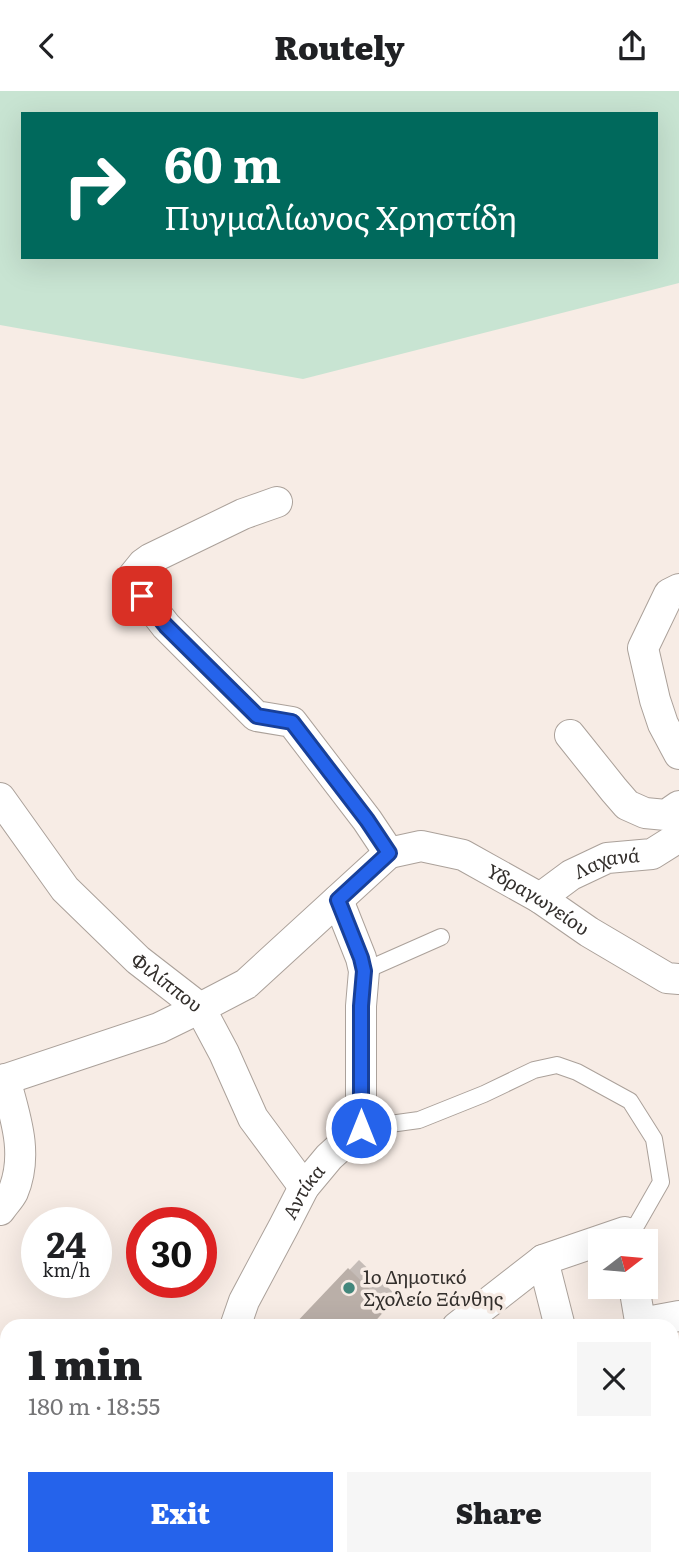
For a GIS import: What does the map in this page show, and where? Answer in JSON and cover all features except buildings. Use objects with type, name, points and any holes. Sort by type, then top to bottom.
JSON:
[{"type":"street","points":[[0,1210],[12,1194],[20,1167],[19,1130],[2,1080],[159,1028],[246,984],[389,853],[292,722],[257,716],[166,626],[130,580],[150,559],[243,514],[276,502]]},
{"type":"street","points":[[674,591],[643,648],[663,724],[679,754]]},
{"type":"street","points":[[570,735],[627,805],[645,813],[666,815],[679,806]]},
{"type":"street","name":"Φιλίππου","points":[[3,809],[65,889],[138,960],[200,1008],[253,1118],[304,1187]]},
{"type":"street","name":"Λαχανά","points":[[540,898],[571,875],[607,858],[652,854],[679,837]]},
{"type":"street","name":"Υδραγωγείου","points":[[389,853],[421,846],[463,855],[540,898],[589,932],[667,978],[679,979]]},
{"type":"street","points":[[338,900],[364,971],[361,1006],[361,1128]]},
{"type":"street","name":"Αντίκα","points":[[238,1319],[244,1301],[304,1187],[329,1157],[361,1128]]},
{"type":"street","points":[[467,1319],[543,1260],[588,1247]]},
{"type":"street","points":[[543,1260],[557,1319]]},
{"type":"street","points":[[636,1299],[640,1319]]},
{"type":"lane","points":[[364,971],[441,937]]},
{"type":"lane","points":[[361,1128],[419,1120],[485,1094],[534,1070],[557,1065],[578,1072],[631,1101],[654,1139],[661,1182],[632,1229]]},
{"type":"green space","points":[[0,91],[679,91],[679,283],[303,379],[0,325]]},
{"type":"place","name":"1ο Δημοτικό Σχολείο Ξάνθης","points":[[349,1288]]},
{"type":"route","points":[[142,596],[166,626],[257,716],[292,722],[389,853],[338,900],[364,971],[361,1006],[361,1128]]}]
